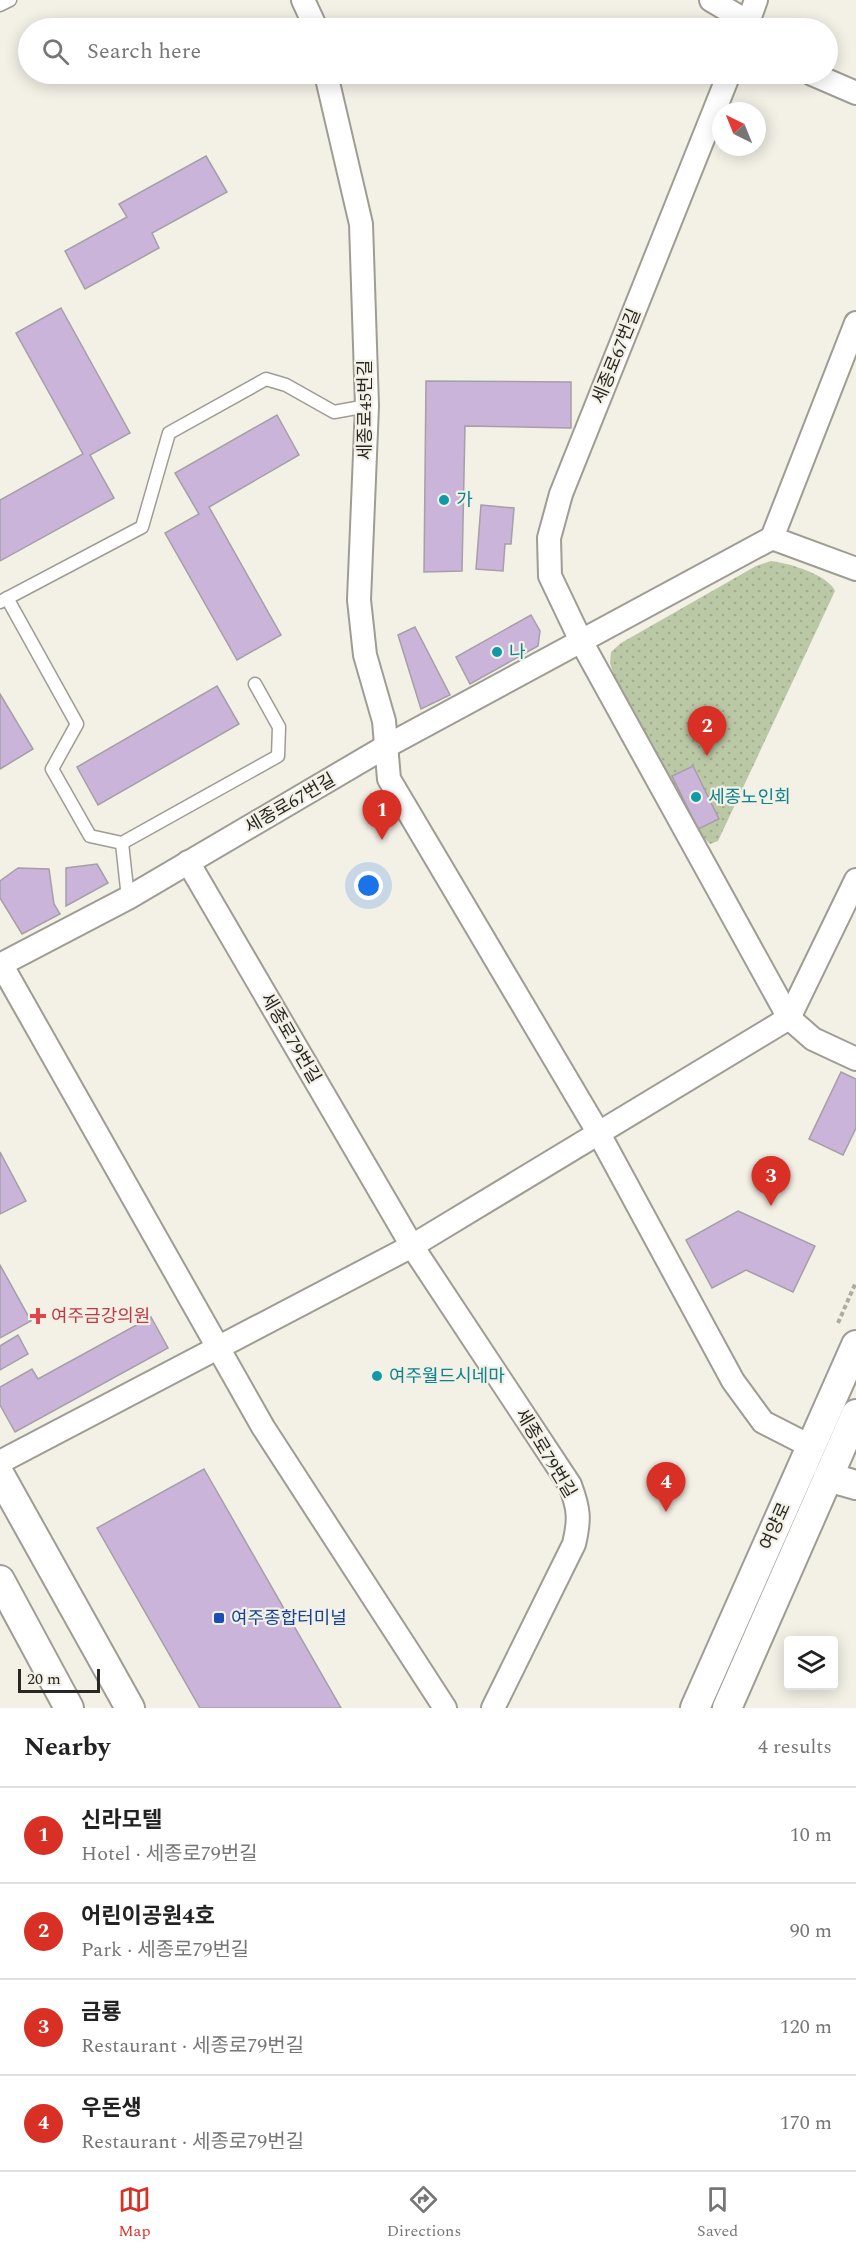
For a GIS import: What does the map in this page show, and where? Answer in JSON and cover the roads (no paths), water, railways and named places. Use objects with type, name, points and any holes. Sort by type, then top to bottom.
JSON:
[{"type":"street","points":[[303,0],[311,18]]},
{"type":"street","points":[[711,0],[737,18]]},
{"type":"street","points":[[750,18],[756,0]]},
{"type":"street","name":"세종로45번길","points":[[328,84],[361,224],[367,406],[359,600],[365,655],[384,721],[385,747]]},
{"type":"street","name":"세종로67번길","points":[[581,641],[550,576],[549,538],[561,494],[725,84]]},
{"type":"street","points":[[835,84],[856,93]]},
{"type":"street","points":[[856,323],[772,538],[856,569]]},
{"type":"street","name":"세종로67번길","points":[[1,964],[128,898],[385,747],[772,538]]},
{"type":"street","points":[[581,641],[789,1018],[813,1039],[856,1059]]},
{"type":"street","points":[[385,747],[389,778],[598,1132],[733,1382],[763,1422],[810,1446]]},
{"type":"street","name":"세종로79번길","points":[[188,862],[412,1246],[570,1485],[578,1505],[580,1521],[574,1545],[493,1708]]},
{"type":"street","points":[[0,1462],[412,1246],[789,1018],[856,880]]},
{"type":"street","points":[[1,964],[263,1427],[445,1708]]},
{"type":"street","name":"여양로","points":[[695,1708],[856,1345]]},
{"type":"street","name":"여양로","points":[[727,1708],[856,1414]]},
{"type":"street","points":[[0,1475],[130,1708]]},
{"type":"street","points":[[828,1477],[856,1485]]},
{"type":"street","points":[[0,1581],[69,1708]]},
{"type":"lane","points":[[0,5],[10,0]]},
{"type":"lane","points":[[255,684],[279,727],[278,756],[122,843],[90,836],[52,769],[77,724],[4,600],[142,527],[169,433],[266,379],[286,385],[334,412],[367,406]]},
{"type":"lane","points":[[122,843],[128,898]]},
{"type":"place","name":"가","points":[[444,500]]},
{"type":"place","name":"나","points":[[497,652]]},
{"type":"place","name":"어린이공원4호","points":[[707,756]]},
{"type":"place","name":"세종노인회","points":[[696,797]]},
{"type":"place","name":"신라모텔","points":[[382,840]]},
{"type":"place","name":"금룡","points":[[771,1206]]},
{"type":"place","name":"여주금강의원","points":[[38,1316]]},
{"type":"place","name":"여주월드시네마","points":[[377,1376]]},
{"type":"place","name":"우돈생","points":[[666,1512]]},
{"type":"place","name":"여주종합터미널","points":[[219,1618]]}]
